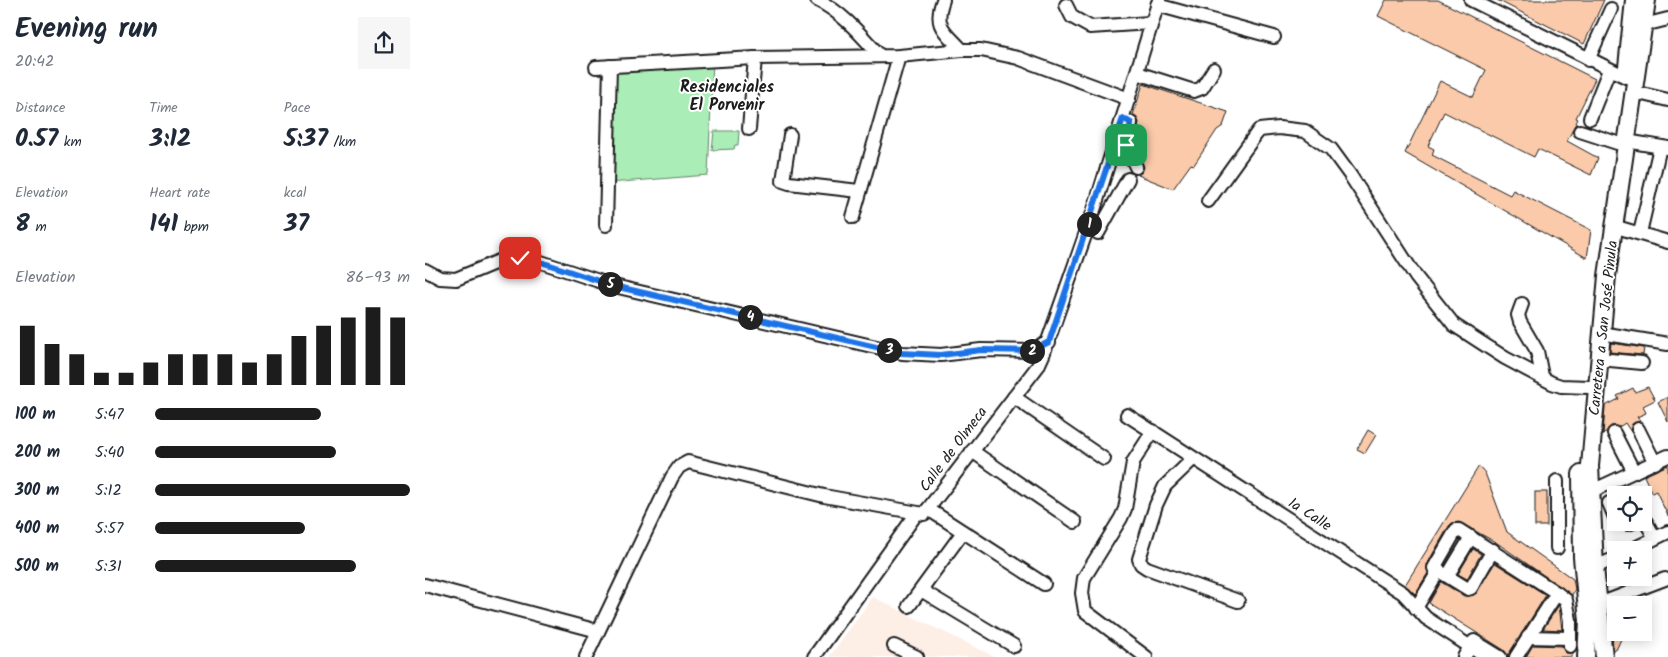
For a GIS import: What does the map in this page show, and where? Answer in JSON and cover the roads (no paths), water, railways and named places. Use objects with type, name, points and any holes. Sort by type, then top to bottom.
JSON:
[{"type":"main road","name":"Carretera a San José Pinula","points":[[1586,657],[1589,621],[1582,557],[1601,333],[1622,142],[1625,77],[1634,0]]},
{"type":"main road","name":"Carretera a San José Pinula","points":[[1587,490],[1589,387],[1599,266],[1622,142],[1634,92],[1647,0]]},
{"type":"main road","points":[[1587,490],[1589,562],[1595,567],[1604,657]]},
{"type":"street","points":[[817,0],[827,5],[856,29],[880,56]]},
{"type":"street","points":[[943,0],[939,18],[941,29],[962,50]]},
{"type":"street","points":[[1471,0],[1625,77]]},
{"type":"street","points":[[1158,3],[1274,37]]},
{"type":"street","name":"Calle de Olmeca","points":[[586,657],[672,477],[679,467],[688,462],[824,496],[928,513],[1020,400],[1039,366],[1094,210],[1137,73],[1150,22],[1158,3]]},
{"type":"street","points":[[1066,5],[1072,17],[1089,27],[1150,22]]},
{"type":"street","points":[[1588,60],[1611,9]]},
{"type":"street","points":[[1644,25],[1668,19]]},
{"type":"street","points":[[597,67],[755,58],[899,56],[962,50],[1001,52],[1129,99]]},
{"type":"street","points":[[853,216],[899,56]]},
{"type":"street","points":[[749,129],[755,58]]},
{"type":"street","points":[[606,226],[610,66]]},
{"type":"street","points":[[1137,73],[1194,91],[1202,88],[1214,69]]},
{"type":"street","points":[[1590,118],[1609,70]]},
{"type":"street","points":[[1634,92],[1668,100]]},
{"type":"street","points":[[1123,118],[1131,123],[1126,145],[1136,166]]},
{"type":"street","points":[[1208,201],[1259,130],[1279,128],[1305,131],[1322,141],[1340,160],[1397,249],[1454,325],[1505,358],[1561,386],[1589,387]]},
{"type":"street","points":[[1580,131],[1622,142],[1664,148],[1641,234]]},
{"type":"street","points":[[790,135],[783,181],[789,184],[859,190]]},
{"type":"street","points":[[1098,233],[1128,179]]},
{"type":"street","points":[[1094,210],[1108,215]]},
{"type":"street","points":[[1613,226],[1668,242]]},
{"type":"street","points":[[425,270],[441,278],[456,279],[503,259],[520,258],[538,261],[614,286],[909,354],[941,355],[981,350],[1031,351],[1049,342]]},
{"type":"street","points":[[1522,304],[1518,315],[1537,351],[1542,376]]},
{"type":"street","points":[[1601,333],[1668,344]]},
{"type":"street","points":[[1599,359],[1642,363]]},
{"type":"street","points":[[1020,400],[1104,459]]},
{"type":"street","name":"1a Calle","points":[[1127,415],[1403,594],[1426,618],[1485,657]]},
{"type":"street","points":[[1637,429],[1655,463]]},
{"type":"street","points":[[1147,657],[1085,611],[1082,593],[1084,578],[1125,509],[1133,462],[1153,431]]},
{"type":"street","points":[[1613,433],[1634,472]]},
{"type":"street","points":[[975,455],[1075,522]]},
{"type":"street","points":[[1587,490],[1634,472],[1668,456]]},
{"type":"street","points":[[1193,459],[1165,486],[1139,559],[1141,564],[1147,568],[1238,601]]},
{"type":"street","points":[[1557,481],[1557,548]]},
{"type":"street","points":[[814,657],[928,513],[963,532],[1044,584]]},
{"type":"street","points":[[1651,531],[1655,538]]},
{"type":"street","points":[[909,606],[963,532]]},
{"type":"street","points":[[1649,541],[1668,532]]},
{"type":"street","points":[[1414,606],[1471,536],[1566,600],[1570,642],[1529,637]]},
{"type":"street","points":[[1441,571],[1464,587],[1471,588],[1493,550]]},
{"type":"street","points":[[1595,567],[1607,562]]},
{"type":"street","points":[[1599,604],[1665,579]]},
{"type":"street","points":[[425,585],[598,632]]},
{"type":"street","points":[[921,590],[1014,646]]},
{"type":"street","points":[[1516,657],[1557,593]]},
{"type":"street","points":[[893,646],[917,657]]},
{"type":"street","name":"1a Calle","points":[[1469,648],[1500,657]]},
{"type":"district","name":"Residenciales El Porvenir","points":[[727,95]]}]
